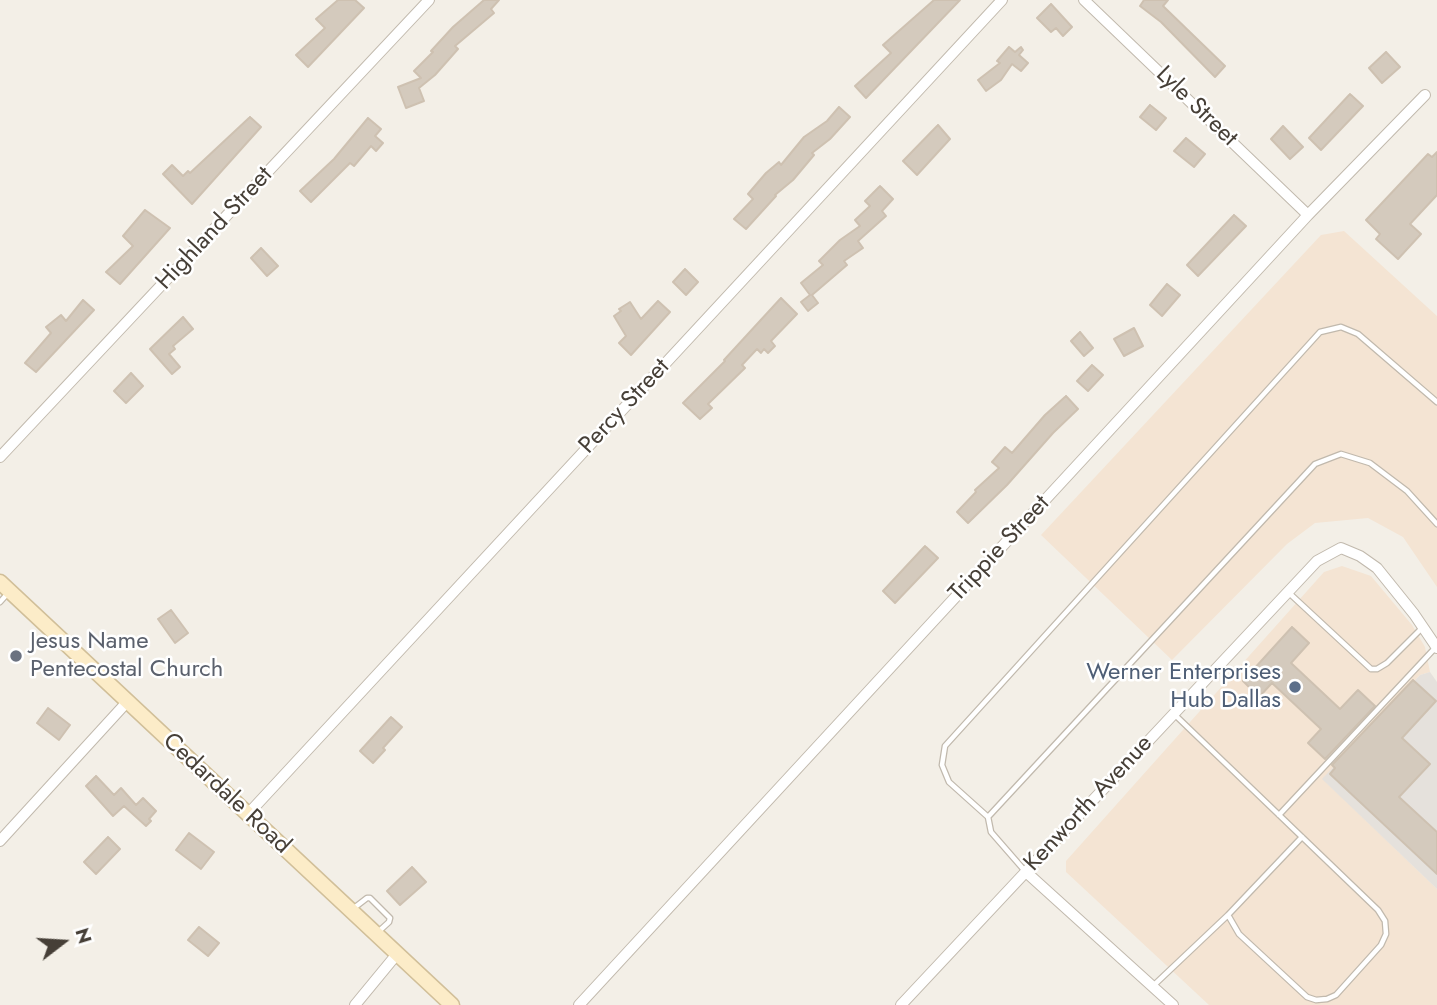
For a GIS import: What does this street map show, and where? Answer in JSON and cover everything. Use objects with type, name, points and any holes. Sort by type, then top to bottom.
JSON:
[{"type":"street","name":"Highland Street","points":[[0,457],[429,0]]},
{"type":"street","name":"Percy Street","points":[[248,814],[1002,0]]},
{"type":"street","name":"Lyle Street","points":[[1084,0],[1308,215]]},
{"type":"street","name":"Trippie Street","points":[[579,1005],[1308,215],[1424,95]]},
{"type":"street","name":"Kenworth Avenue","points":[[901,1005],[1317,561],[1341,548],[1360,556],[1377,568],[1423,627]]},
{"type":"street","name":"Cedardale Road","points":[[3,592],[127,702],[452,1005]]},
{"type":"street","points":[[1423,627],[1436,648]]},
{"type":"street","points":[[0,841],[127,702]]},
{"type":"street","points":[[1026,872],[1173,1005]]},
{"type":"street","points":[[355,1005],[397,954]]},
{"type":"lane","points":[[1026,872],[990,832],[988,817],[949,782],[942,765],[946,746],[1320,332],[1341,327],[1358,334],[1437,402]]},
{"type":"lane","points":[[988,817],[1315,464],[1341,454],[1370,463],[1407,491],[1437,524]]},
{"type":"lane","points":[[1288,592],[1371,669],[1377,669],[1387,663],[1423,627]]},
{"type":"lane","points":[[1279,815],[1436,648]]},
{"type":"lane","points":[[1174,714],[1378,910],[1385,921],[1386,934],[1381,945],[1336,995],[1316,1000],[1307,997],[1239,934],[1228,915]]},
{"type":"lane","points":[[1153,986],[1228,915],[1302,837]]},
{"type":"lane","points":[[351,910],[370,898],[390,918],[376,934]]},
{"type":"shaded area","points":[[1344,231],[1437,316],[1437,587],[1403,537],[1368,518],[1315,523],[1287,544],[1172,660],[1041,535],[1321,235]]},
{"type":"shaded area","points":[[1342,566],[1371,576],[1412,625],[1425,647],[1430,672],[1420,675],[1323,779],[1437,889],[1437,1005],[1209,1005],[1066,872],[1066,861],[1324,572]]},
{"type":"shaded area","points":[[1430,672],[1437,682],[1437,889],[1322,779],[1420,675]]},
{"type":"building","points":[[338,0],[355,0],[364,8],[308,67],[296,55],[325,28],[316,19]]},
{"type":"building","points":[[484,0],[499,0],[491,9],[494,13],[455,46],[458,49],[435,75],[419,88],[424,101],[406,108],[398,87],[421,78],[414,71],[453,27]]},
{"type":"building","points":[[934,0],[960,0],[866,98],[855,86],[891,53],[883,45]]},
{"type":"building","points":[[1144,0],[1168,0],[1163,6],[1225,66],[1215,77],[1161,22],[1140,6]]},
{"type":"building","points":[[1051,4],[1072,27],[1063,36],[1056,28],[1051,32],[1037,18]]},
{"type":"building","points":[[1009,47],[1015,52],[1021,47],[1023,50],[1019,55],[1028,63],[1021,71],[1012,64],[1001,80],[986,91],[978,80],[1000,63],[997,61]]},
{"type":"building","points":[[1386,52],[1400,67],[1382,83],[1369,68]]},
{"type":"building","points":[[1350,94],[1363,106],[1321,150],[1309,138]]},
{"type":"building","points":[[1150,105],[1166,118],[1156,130],[1140,117]]},
{"type":"building","points":[[839,107],[850,117],[830,139],[812,153],[814,155],[793,180],[775,195],[746,229],[734,219],[753,199],[748,194],[766,173],[779,162],[781,165],[804,137],[827,121]]},
{"type":"building","points":[[250,117],[261,127],[192,204],[163,174],[172,165],[183,176],[188,171],[190,173]]},
{"type":"building","points":[[368,118],[381,129],[375,136],[383,143],[376,151],[371,146],[354,166],[350,163],[311,202],[300,191],[334,159]]},
{"type":"building","points":[[938,125],[950,139],[917,175],[903,161]]},
{"type":"building","points":[[1283,126],[1303,147],[1290,159],[1271,139]]},
{"type":"building","points":[[1186,138],[1205,154],[1194,167],[1174,151]]},
{"type":"building","points":[[1437,152],[1437,195],[1410,224],[1421,234],[1398,259],[1376,239],[1380,234],[1366,220],[1428,154],[1432,157]]},
{"type":"building","points":[[880,186],[893,199],[882,211],[886,216],[858,241],[863,248],[844,261],[847,265],[812,295],[818,303],[808,311],[801,302],[810,295],[801,283],[823,265],[819,261],[840,240],[860,226],[855,220],[870,206],[865,201]]},
{"type":"building","points":[[145,210],[170,228],[120,284],[106,272],[133,246],[123,236]]},
{"type":"building","points":[[1234,215],[1246,226],[1198,276],[1187,265]]},
{"type":"building","points":[[261,248],[278,266],[267,276],[251,258]]},
{"type":"building","points":[[685,269],[698,282],[686,295],[673,282]]},
{"type":"building","points":[[1167,284],[1180,295],[1162,316],[1150,305]]},
{"type":"building","points":[[781,298],[797,314],[771,341],[775,346],[768,353],[764,349],[761,353],[757,349],[742,365],[745,368],[708,404],[712,408],[700,419],[683,403]]},
{"type":"building","points":[[83,300],[94,310],[36,372],[25,363],[51,333],[46,327],[61,315],[66,321]]},
{"type":"building","points":[[658,301],[670,312],[631,355],[619,343],[626,336],[614,316],[630,302],[641,319]]},
{"type":"building","points":[[183,317],[193,329],[173,346],[175,349],[169,354],[180,367],[172,374],[150,349]]},
{"type":"building","points":[[1134,328],[1143,346],[1124,356],[1114,339]]},
{"type":"building","points":[[1080,332],[1093,348],[1084,356],[1071,341]]},
{"type":"building","points":[[1092,365],[1103,375],[1088,391],[1077,381]]},
{"type":"building","points":[[131,373],[143,386],[126,403],[114,391]]},
{"type":"building","points":[[1066,396],[1078,409],[968,523],[957,512],[975,490],[999,468],[992,462],[1005,447],[1012,453],[1045,415]]},
{"type":"building","points":[[925,546],[938,558],[895,603],[883,591]]},
{"type":"building","points":[[171,610],[188,633],[175,643],[158,619]]},
{"type":"building","points":[[1292,627],[1309,643],[1291,663],[1340,709],[1358,690],[1375,706],[1325,759],[1308,743],[1321,729],[1272,683],[1259,697],[1243,681]]},
{"type":"building","points":[[1413,680],[1436,701],[1402,738],[1430,764],[1399,797],[1437,832],[1437,874],[1330,774],[1335,768],[1332,765]]},
{"type":"building","points":[[48,708],[70,725],[59,740],[37,723]]},
{"type":"building","points":[[391,717],[402,727],[373,763],[360,751]]},
{"type":"building","points":[[96,776],[114,795],[121,788],[136,805],[143,798],[156,811],[149,819],[151,821],[146,826],[124,806],[113,816],[86,786]]},
{"type":"building","points":[[189,833],[214,852],[201,869],[176,850]]},
{"type":"building","points":[[108,837],[120,849],[96,874],[84,862]]},
{"type":"building","points":[[412,867],[426,882],[400,905],[387,891]]},
{"type":"building","points":[[199,927],[219,943],[208,956],[188,940]]},
{"type":"place","name":"Jesus Name Pentecostal Church","points":[[16,656]]},
{"type":"place","name":"Werner Enterprises Hub Dallas","points":[[1295,687]]}]
